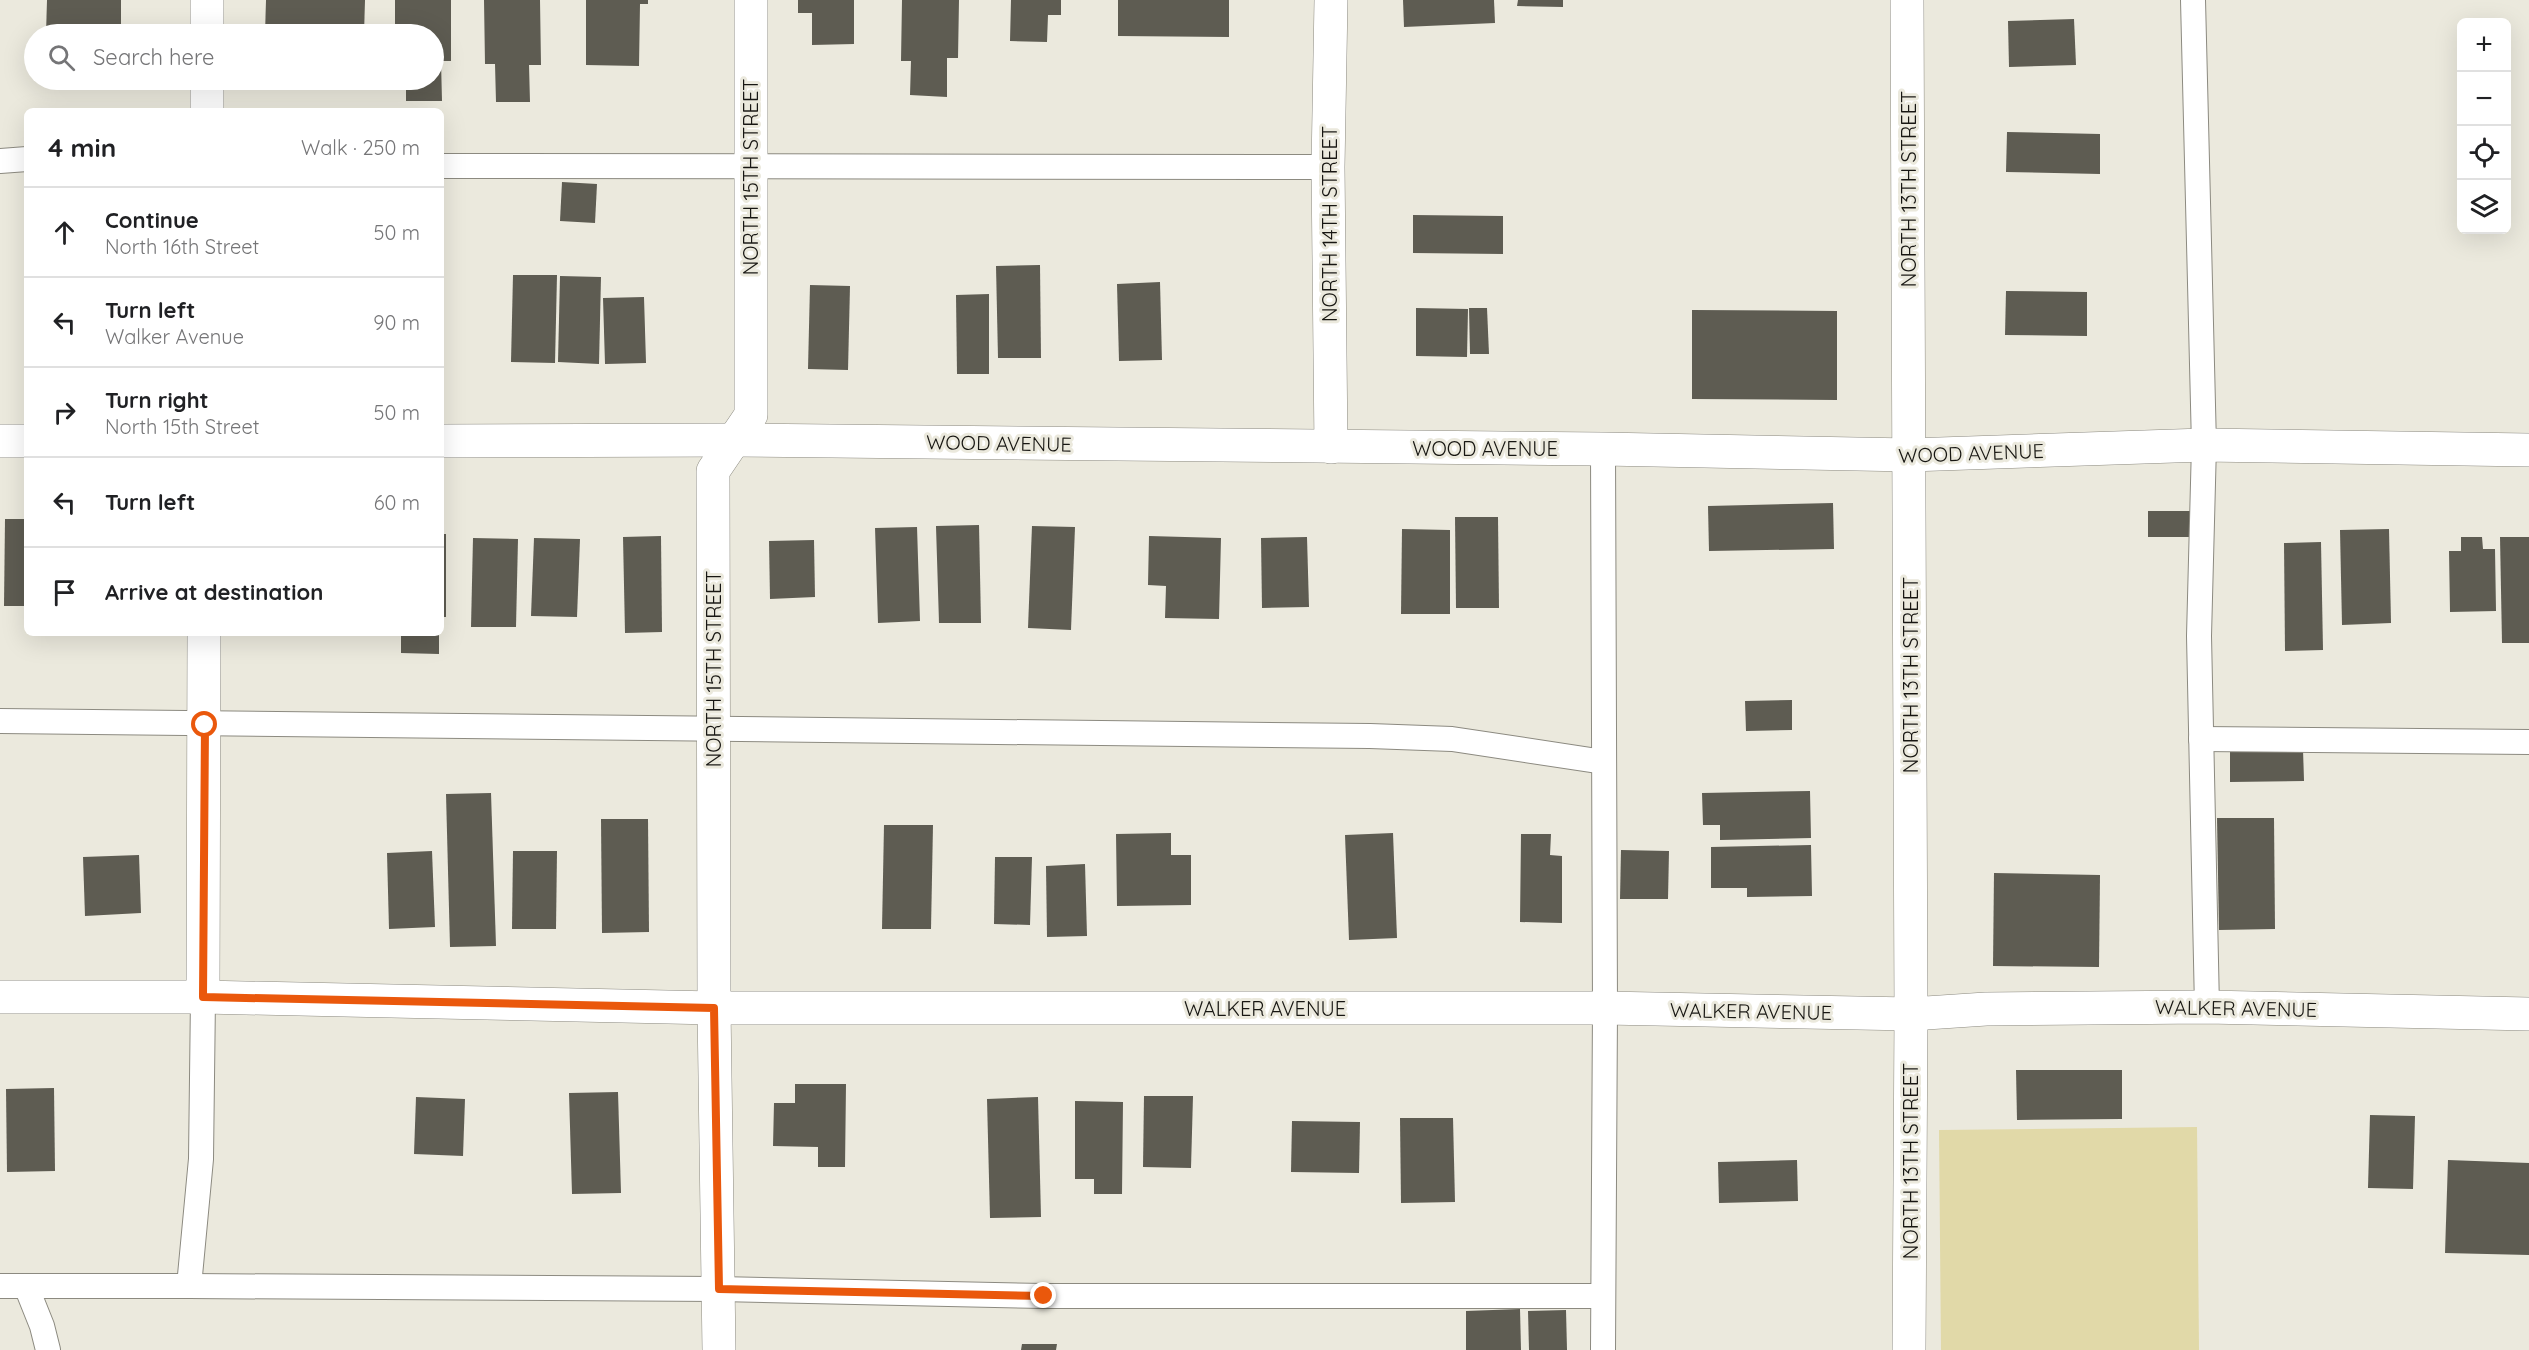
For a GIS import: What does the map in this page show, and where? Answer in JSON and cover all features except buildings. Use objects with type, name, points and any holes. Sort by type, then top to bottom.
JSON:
[{"type":"street","points":[[207,0],[207,24]]},
{"type":"street","name":"NORTH 15TH STREET","points":[[719,1350],[714,1008],[713,471],[752,416],[749,167],[751,0]]},
{"type":"street","name":"NORTH 14TH STREET","points":[[1331,0],[1328,167],[1331,447]]},
{"type":"street","name":"NORTH 13TH STREET","points":[[1907,0],[1911,1014],[1909,1350]]},
{"type":"street","points":[[207,90],[207,108]]},
{"type":"street","name":"WOOD AVENUE","points":[[444,441],[734,440],[1604,449],[1910,455],[2205,445],[2529,450]]},
{"type":"street","points":[[0,441],[24,441]]},
{"type":"street","points":[[203,997],[204,636]]},
{"type":"street","name":"WALKER AVENUE","points":[[0,997],[203,997],[714,1008],[1605,1008],[1911,1014],[1986,1009],[2206,1006],[2529,1014]]},
{"type":"lane","points":[[2193,0],[2205,445],[2199,636],[2206,1006]]},
{"type":"lane","points":[[0,161],[24,159]]},
{"type":"lane","points":[[444,166],[1328,167]]},
{"type":"lane","points":[[1603,1350],[1604,449]]},
{"type":"lane","points":[[0,722],[1452,739],[1604,762]]},
{"type":"lane","points":[[2201,739],[2529,742]]},
{"type":"lane","points":[[189,1287],[201,1159],[203,997]]},
{"type":"lane","points":[[0,1286],[719,1289],[1044,1296],[1604,1296]]},
{"type":"lane","points":[[26,1286],[42,1326],[48,1350]]},
{"type":"shaded area","points":[[2197,1127],[2199,1350],[1941,1350],[1939,1130]]},
{"type":"route","points":[[205,725],[203,997],[714,1008],[719,1289],[1044,1296]]}]
